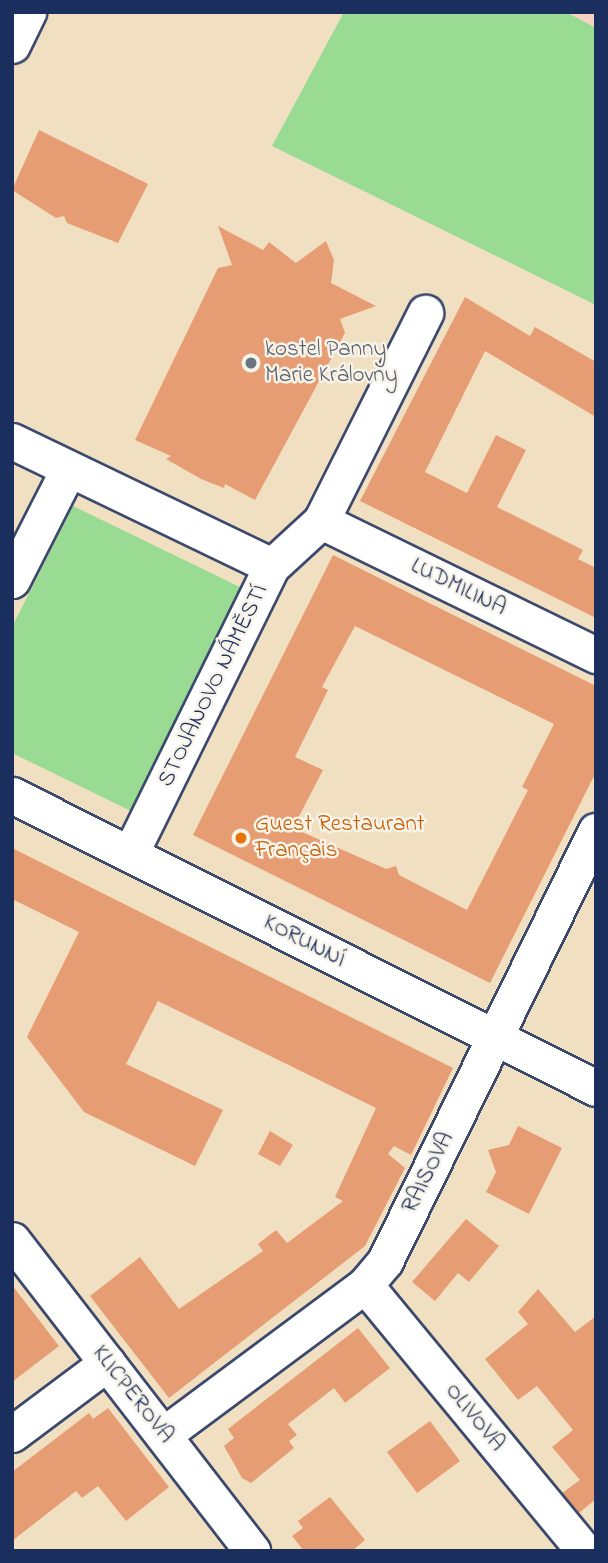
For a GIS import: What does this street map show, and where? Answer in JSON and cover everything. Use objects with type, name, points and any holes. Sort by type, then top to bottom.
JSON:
[{"type":"street","points":[[12,45],[28,12]]},
{"type":"street","points":[[272,566],[321,521],[425,313]]},
{"type":"street","name":"STOJANOVO NÁMĚSTÍ","points":[[12,441],[272,566],[130,855]]},
{"type":"street","points":[[12,580],[68,470]]},
{"type":"street","name":"LUDMILINA","points":[[321,521],[596,655]]},
{"type":"street","name":"KORUNNÍ","points":[[12,795],[596,1088]]},
{"type":"street","name":"RAISOVA","points":[[163,1435],[365,1285],[385,1261],[596,831]]},
{"type":"street","name":"KLICPEROVA","points":[[12,1240],[252,1551]]},
{"type":"street","name":"OLIVOVA","points":[[365,1285],[584,1551]]},
{"type":"street","points":[[12,1434],[107,1363]]},
{"type":"shaded area","points":[[566,12],[596,12],[596,28]]},
{"type":"green space","points":[[344,12],[566,12],[596,28],[596,305],[272,146]]},
{"type":"green space","points":[[73,506],[244,589],[135,813],[12,753],[12,627]]},
{"type":"building","points":[[39,130],[148,184],[118,243],[67,223],[64,216],[56,218],[12,190]]},
{"type":"building","name":"kostel Panny Marie Královny","points":[[218,226],[263,250],[269,242],[296,263],[326,241],[334,260],[331,283],[376,306],[340,319],[345,333],[255,500],[225,484],[224,488],[201,479],[166,459],[171,456],[135,440],[218,268],[232,265]]},
{"type":"building","points":[[465,297],[530,336],[535,327],[596,362],[596,417],[485,351],[425,472],[467,493],[496,435],[526,450],[497,507],[583,550],[578,559],[596,568],[596,618],[360,501]]},
{"type":"building","points":[[333,555],[596,686],[596,772],[490,983],[193,835]],"holes":[[[355,626],[554,724],[522,787],[528,790],[467,910],[399,875],[396,866],[386,869],[293,828],[323,770],[295,757],[328,690],[322,687]]]},
{"type":"building","points":[[12,848],[453,1068],[411,1155],[394,1146],[388,1154],[405,1168],[365,1246],[169,1398],[90,1296],[140,1257],[179,1309],[263,1251],[258,1244],[276,1230],[287,1243],[343,1201],[335,1197],[376,1108],[158,1001],[126,1064],[223,1110],[195,1166],[84,1112],[27,1037],[79,932],[12,899]]},
{"type":"building","points":[[518,1126],[562,1148],[529,1214],[486,1192],[496,1172],[488,1150],[509,1145]]},
{"type":"building","points":[[270,1131],[293,1145],[280,1166],[258,1154]]},
{"type":"building","points":[[466,1219],[499,1246],[469,1282],[458,1273],[435,1301],[412,1282]]},
{"type":"building","points":[[12,1285],[59,1346],[12,1382]]},
{"type":"building","points":[[538,1289],[575,1332],[596,1316],[596,1499],[579,1513],[562,1493],[580,1480],[552,1447],[573,1430],[537,1386],[518,1400],[485,1359],[528,1324],[518,1312]]},
{"type":"building","points":[[358,1328],[390,1368],[345,1403],[334,1388],[288,1424],[297,1435],[289,1441],[294,1448],[251,1483],[242,1478],[224,1446],[234,1438],[228,1429]]},
{"type":"building","points":[[108,1408],[169,1487],[126,1521],[98,1486],[82,1498],[76,1491],[12,1541],[12,1472],[89,1413],[93,1419]]},
{"type":"building","points":[[430,1421],[460,1461],[417,1493],[387,1452]]},
{"type":"building","points":[[330,1497],[365,1540],[352,1551],[304,1551],[292,1536],[303,1528],[298,1521]]},
{"type":"place","name":"kostel Panny Marie Královny","points":[[251,363]]},
{"type":"place","name":"Guest Restaurant Français","points":[[241,838]]}]
